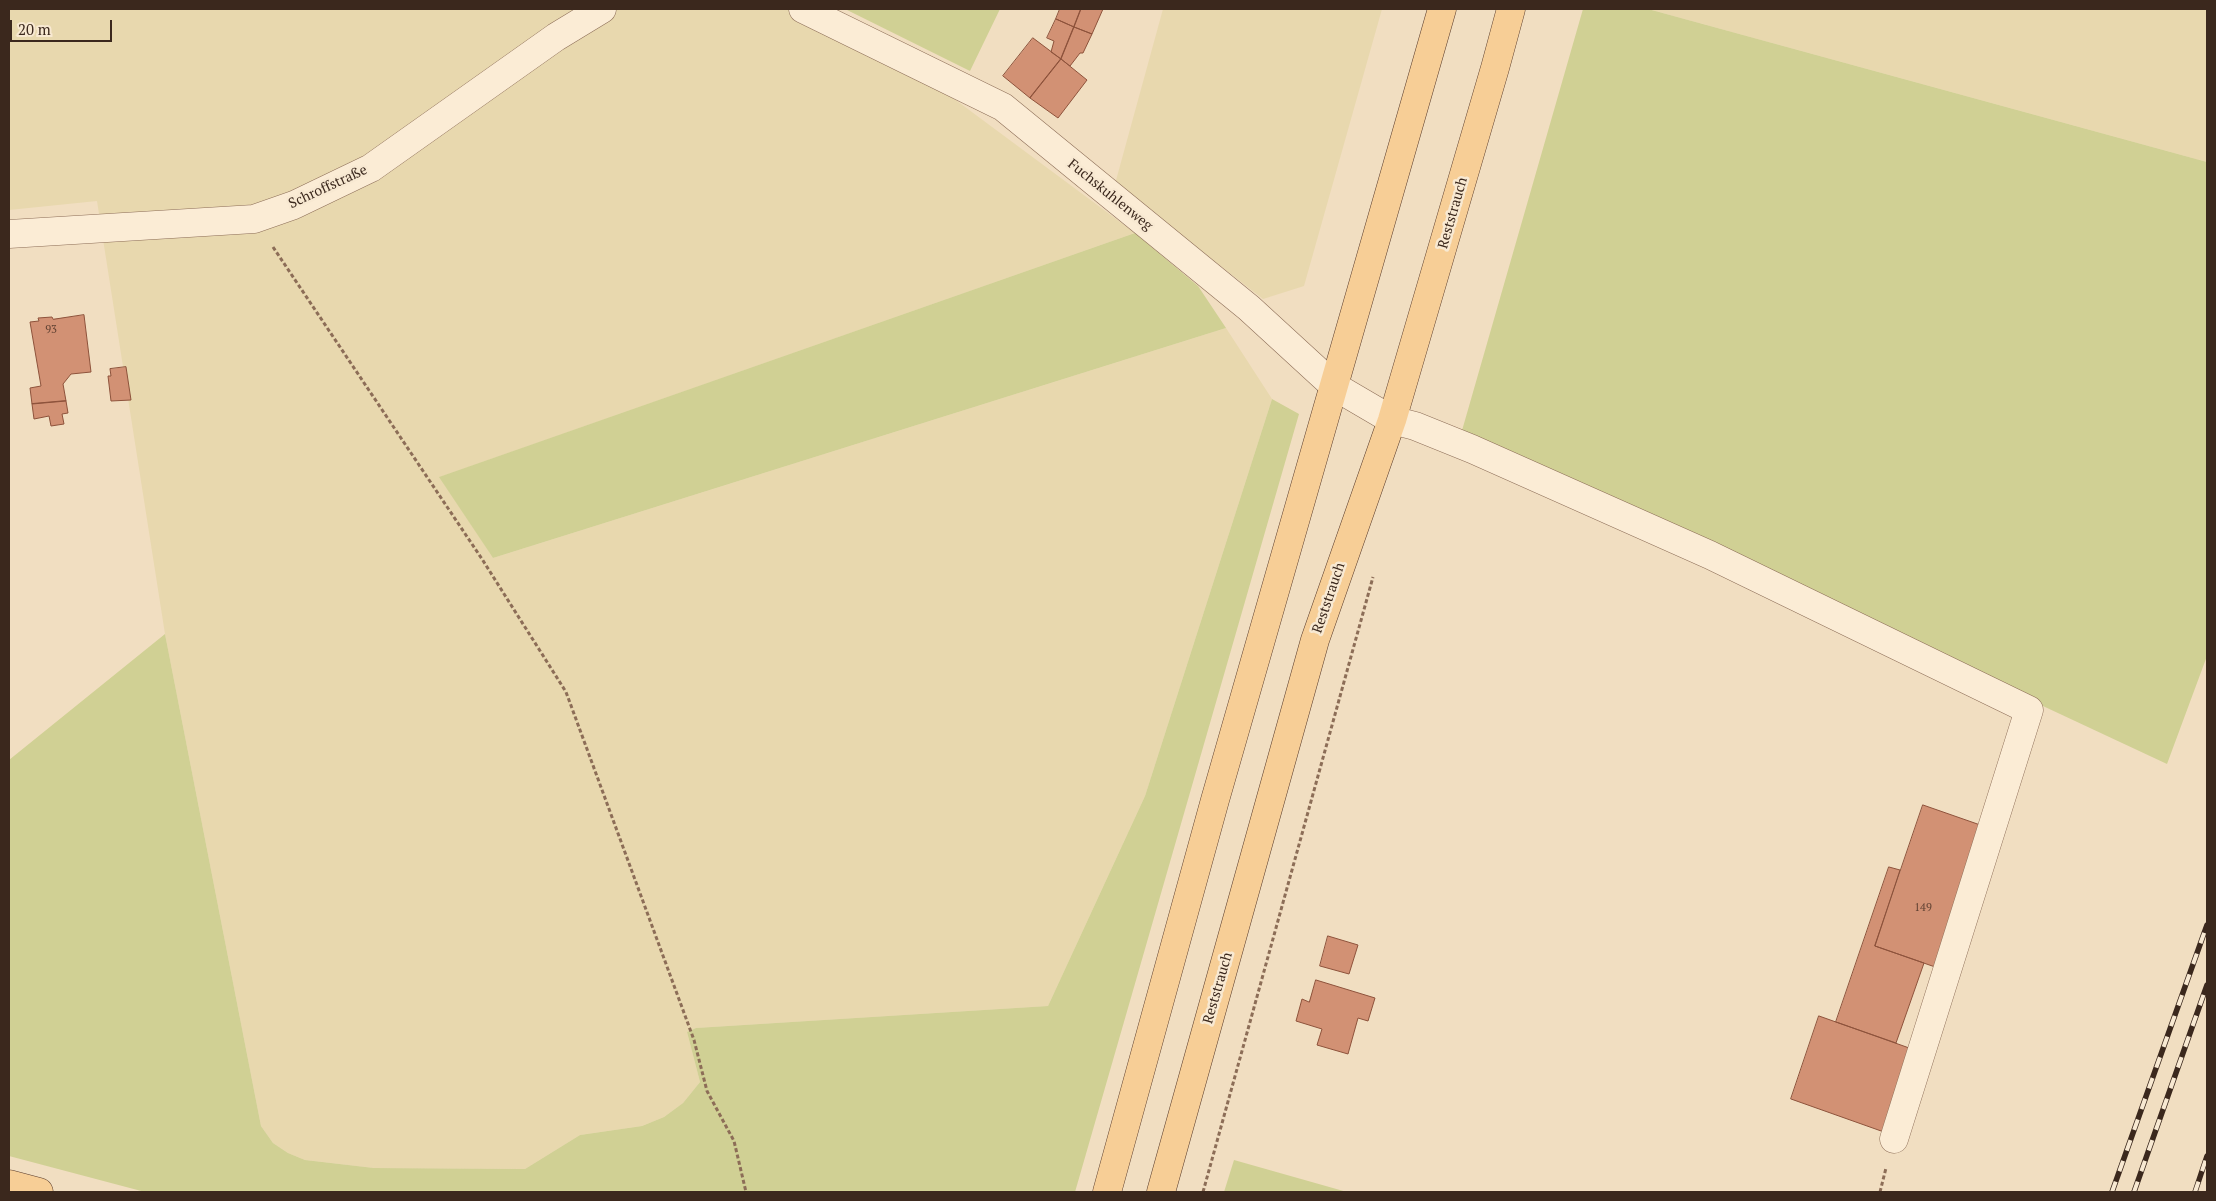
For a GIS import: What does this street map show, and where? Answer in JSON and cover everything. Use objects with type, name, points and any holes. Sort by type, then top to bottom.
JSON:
[{"type":"main road","points":[[1107,1192],[1215,800],[1442,9]]},
{"type":"main road","name":"Reststrauch","points":[[1161,1192],[1315,640],[1392,420],[1511,9]]},
{"type":"main road","points":[[9,1184],[39,1192]]},
{"type":"street","name":"Schroffstraße","points":[[9,234],[254,219],[294,204],[371,168],[474,93],[602,9]]},
{"type":"street","name":"Fuchskuhlenweg","points":[[803,9],[1003,107],[1249,308],[1334,386],[1392,420],[1415,426],[1472,449],[1710,555],[2029,710],[1894,1139]]},
{"type":"path","points":[[254,219],[482,559],[566,692],[694,1040],[707,1091],[734,1141],[746,1192]]},
{"type":"path","points":[[1203,1192],[1375,570]]},
{"type":"shaded area","points":[[9,9],[798,9],[794,16],[953,98],[1135,233],[440,477],[493,558],[1226,328],[1272,399],[1145,796],[1048,1006],[696,1028],[687,1032],[700,1082],[683,1103],[664,1117],[642,1126],[580,1135],[525,1169],[374,1168],[305,1160],[288,1153],[273,1143],[261,1126],[165,634],[97,201],[9,210]]},
{"type":"shaded area","points":[[1163,9],[1382,9],[1304,286],[1263,299],[1115,184]]},
{"type":"shaded area","points":[[1648,9],[2207,9],[2207,162]]},
{"type":"green space","points":[[845,9],[1000,9],[970,71]]},
{"type":"green space","points":[[1583,9],[1648,9],[2207,162],[2207,656],[2167,764],[1461,434]]},
{"type":"green space","points":[[1135,233],[1198,286],[1226,328],[493,558],[439,477]]},
{"type":"green space","points":[[1272,399],[1299,414],[1075,1192],[145,1192],[9,1156],[9,760],[165,634],[261,1126],[273,1143],[288,1153],[305,1160],[374,1168],[525,1169],[580,1135],[642,1126],[664,1117],[683,1103],[700,1082],[687,1032],[696,1028],[1048,1006],[1145,796]]},
{"type":"green space","points":[[1234,1160],[1347,1192],[1224,1192]]},
{"type":"building","points":[[1060,9],[1081,9],[1074,27],[1056,19]]},
{"type":"building","points":[[1081,9],[1103,9],[1092,34],[1074,27]]},
{"type":"building","points":[[1056,19],[1074,27],[1061,59],[1051,52],[1054,41],[1047,38]]},
{"type":"building","points":[[1074,27],[1092,34],[1083,53],[1080,53],[1070,66],[1061,59]]},
{"type":"building","points":[[1033,38],[1061,59],[1030,98],[1003,76]]},
{"type":"building","points":[[1061,59],[1087,80],[1058,118],[1030,98]]},
{"type":"building","points":[[84,315],[91,372],[71,374],[63,384],[66,401],[32,404],[30,388],[41,386],[30,322],[39,321],[38,318],[52,317],[53,319]]},
{"type":"building","points":[[126,367],[131,400],[111,401],[108,376],[111,376],[110,369]]},
{"type":"building","points":[[66,401],[68,413],[62,414],[64,424],[51,426],[49,416],[34,419],[32,404]]},
{"type":"building","points":[[1923,805],[1986,827],[1938,968],[1875,946]]},
{"type":"building","points":[[1889,867],[1900,870],[1875,946],[1924,963],[1896,1043],[1836,1022]]},
{"type":"building","points":[[1328,936],[1358,945],[1349,974],[1320,966]]},
{"type":"building","points":[[1316,980],[1375,998],[1368,1021],[1358,1018],[1348,1054],[1317,1045],[1322,1029],[1296,1021],[1302,999],[1309,1002]]},
{"type":"building","points":[[1819,1016],[1912,1049],[1884,1132],[1791,1099]]},
{"type":"railway","points":[[2112,1192],[2207,925]]},
{"type":"railway","points":[[2134,1192],[2207,985]]},
{"type":"railway","points":[[2195,1192],[2207,1156]]}]
